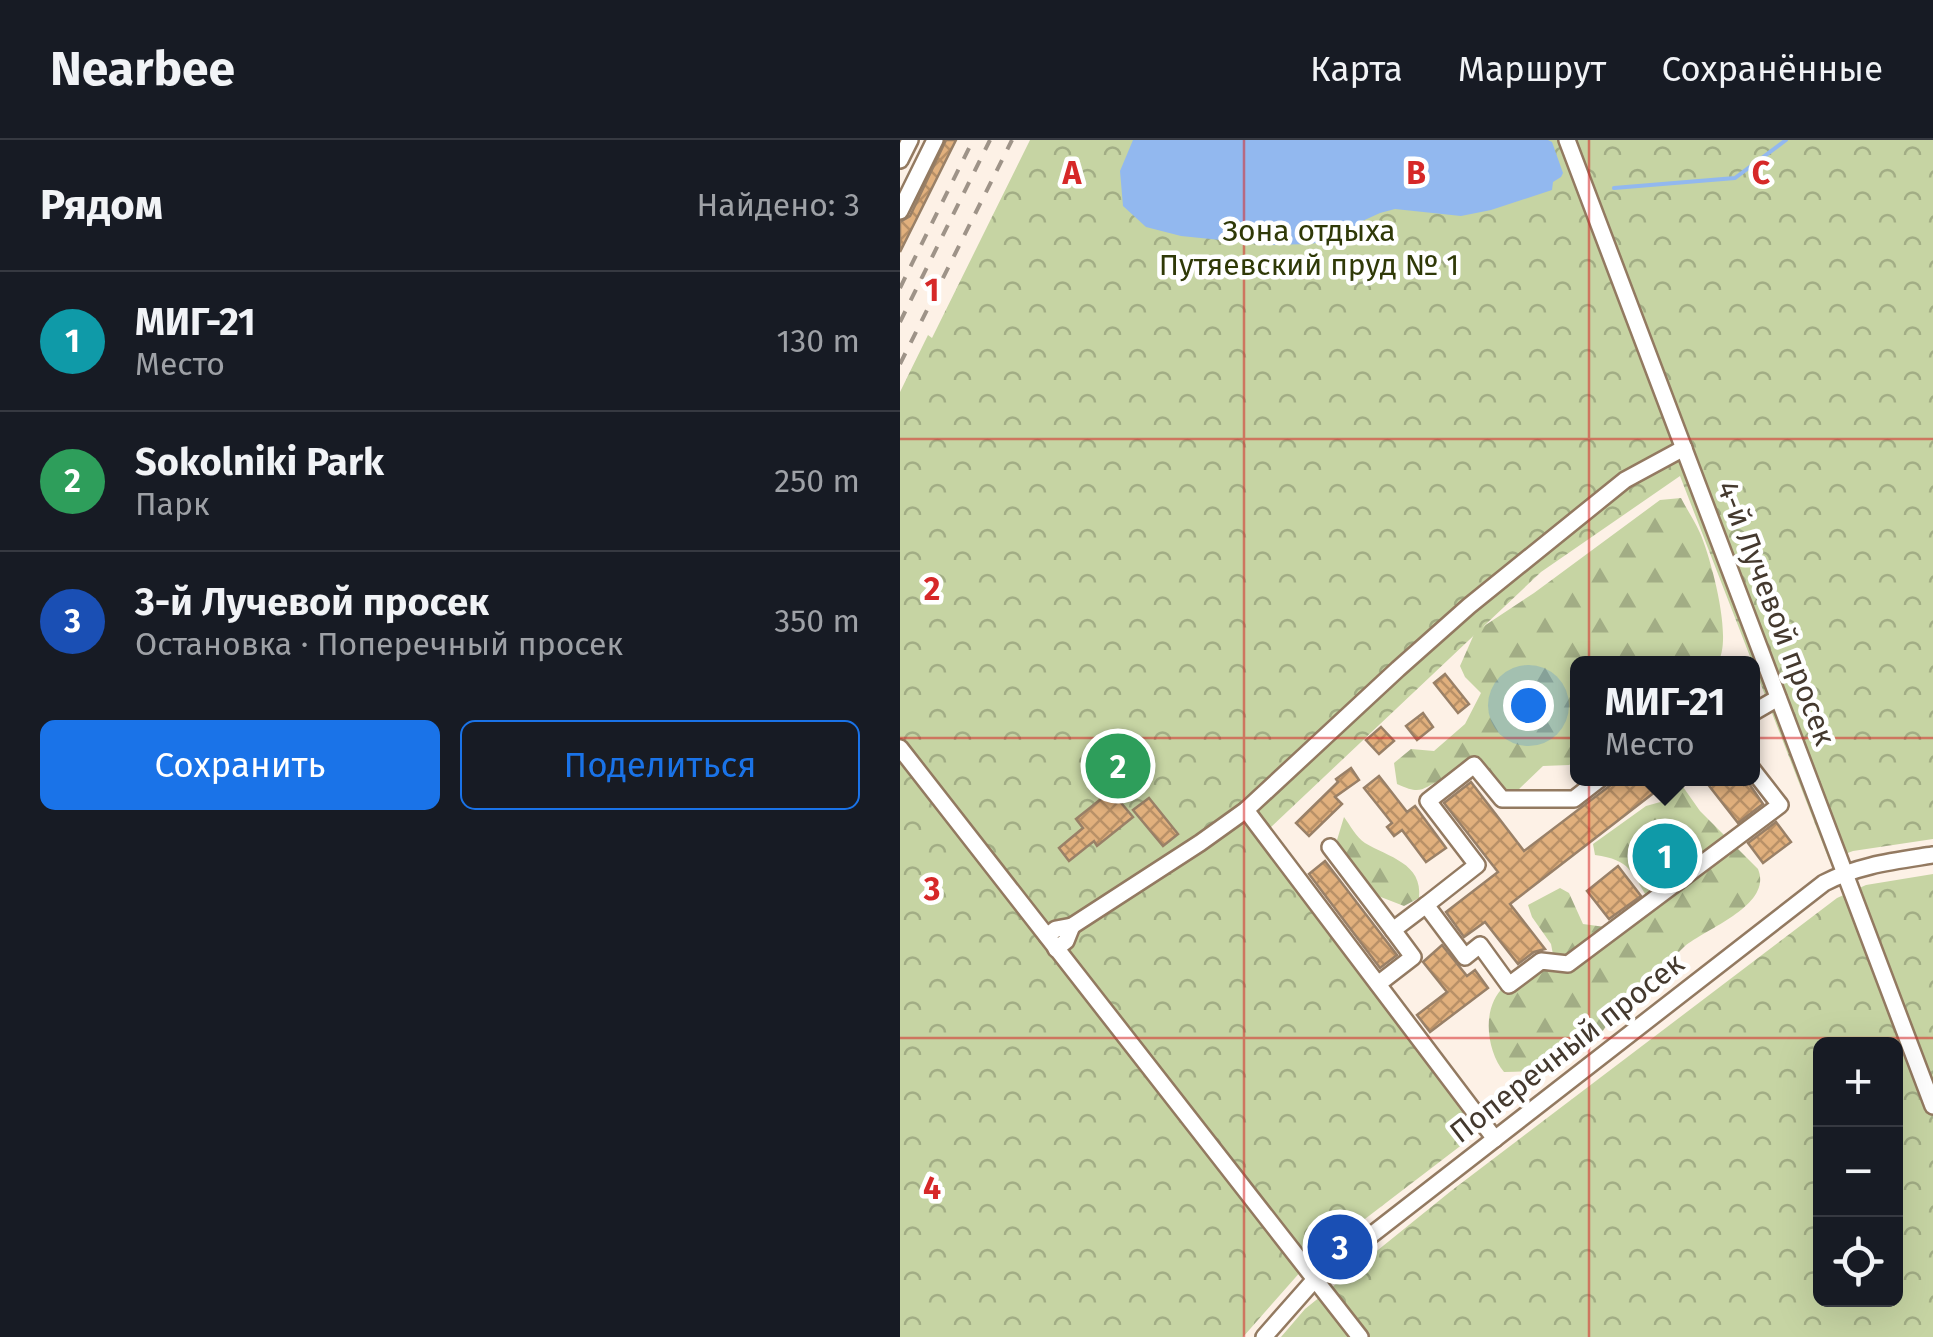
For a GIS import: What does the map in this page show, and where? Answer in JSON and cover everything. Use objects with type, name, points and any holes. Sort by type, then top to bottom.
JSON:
[{"type":"street","points":[[900,160],[910,140]]},
{"type":"street","points":[[900,211],[935,140]]},
{"type":"street","name":"4-й Лучевой просек","points":[[1567,140],[1933,1106]]},
{"type":"street","points":[[1051,942],[1056,928],[1072,926],[1246,810],[1469,606],[1626,480],[1684,448]]},
{"type":"street","points":[[1760,708],[1778,698]]},
{"type":"street","points":[[900,748],[1360,1337]]},
{"type":"street","points":[[1393,930],[1477,865],[1428,801],[1474,765],[1502,799],[1574,799],[1591,786]]},
{"type":"street","points":[[1426,905],[1465,956],[1480,946],[1509,985],[1540,961],[1568,964],[1780,805],[1760,779]]},
{"type":"street","points":[[1246,810],[1495,1140]]},
{"type":"street","points":[[1330,848],[1413,957],[1378,984]]},
{"type":"street","name":"Поперечный просек","points":[[1264,1337],[1316,1278],[1824,883],[1872,864],[1933,855]]},
{"type":"green space","name":"Зона отдыха Путяевский пруд № 1","points":[[1030,140],[1933,140],[1933,839],[1853,851],[1829,860],[1760,682],[1760,656],[1750,656],[1680,476],[1541,572],[1270,828],[1493,1121],[1310,1261],[1243,1337],[900,1337],[900,392],[928,335],[932,338]]},
{"type":"green space","points":[[1681,498],[1700,533],[1722,619],[1720,656],[1570,656],[1570,764],[1543,766],[1516,792],[1502,792],[1485,769],[1448,777],[1422,789],[1397,784],[1394,763],[1411,749],[1434,751],[1465,724],[1481,693],[1460,666],[1475,632],[1660,500]]},
{"type":"green space","points":[[1682,786],[1700,811],[1758,869],[1760,882],[1756,894],[1735,914],[1685,946],[1664,969],[1637,989],[1582,1053],[1547,1069],[1504,1072],[1490,1040],[1492,1005],[1511,982],[1555,965],[1551,944],[1528,905],[1560,888],[1569,893],[1583,924],[1605,927],[1649,900],[1629,869],[1616,860],[1595,855],[1593,844],[1646,806],[1664,801]]},
{"type":"green space","points":[[1344,817],[1362,840],[1410,869],[1419,886],[1419,898],[1404,906],[1373,894],[1337,840]]},
{"type":"green space","points":[[1933,874],[1933,1337],[1281,1337],[1305,1309],[1451,1191],[1837,898],[1866,885]]},
{"type":"water","points":[[1133,140],[1548,140],[1563,173],[1553,182],[1552,190],[1491,210],[1461,216],[1395,209],[1358,223],[1339,239],[1270,245],[1181,236],[1146,227],[1123,206],[1120,171]]},
{"type":"building","points":[[946,140],[956,140],[900,252],[900,222],[910,216]]},
{"type":"building","points":[[1445,674],[1469,704],[1458,713],[1434,683]]},
{"type":"building","points":[[1423,713],[1433,727],[1417,740],[1406,726]]},
{"type":"building","points":[[1381,727],[1394,741],[1379,754],[1366,740]]},
{"type":"building","points":[[1351,768],[1359,780],[1335,797],[1342,804],[1309,836],[1296,823]]},
{"type":"building","points":[[1379,776],[1407,812],[1415,806],[1446,848],[1426,862],[1402,830],[1394,836],[1387,827],[1392,823],[1364,788]]},
{"type":"building","points":[[1471,782],[1524,851],[1609,786],[1663,786],[1510,904],[1545,949],[1518,964],[1485,922],[1464,937],[1446,912],[1498,872],[1444,803]]},
{"type":"building","points":[[1709,786],[1751,786],[1763,804],[1738,823]]},
{"type":"building","points":[[1111,791],[1133,817],[1097,846],[1094,841],[1069,861],[1059,848],[1083,828],[1076,819]]},
{"type":"building","points":[[1149,798],[1178,834],[1163,846],[1133,810]]},
{"type":"building","points":[[1776,822],[1791,842],[1763,863],[1748,843]]},
{"type":"building","points":[[1325,861],[1397,955],[1380,968],[1309,874]]},
{"type":"building","points":[[1618,866],[1641,896],[1609,919],[1587,891]]},
{"type":"building","points":[[1442,945],[1467,976],[1475,970],[1488,988],[1430,1032],[1417,1015],[1447,992],[1423,962]]},
{"type":"waterway","points":[[1614,188],[1735,178],[1786,140]]},
{"type":"railway","points":[[900,288],[973,140]]},
{"type":"railway","points":[[900,322],[990,140]]},
{"type":"railway","points":[[900,364],[1012,140]]},
{"type":"place","name":"Sokolniki Park","points":[[1118,766]]},
{"type":"place","name":"МИГ-21","points":[[1665,856]]},
{"type":"place","name":"3-й Лучевой просек","points":[[1340,1247]]}]
